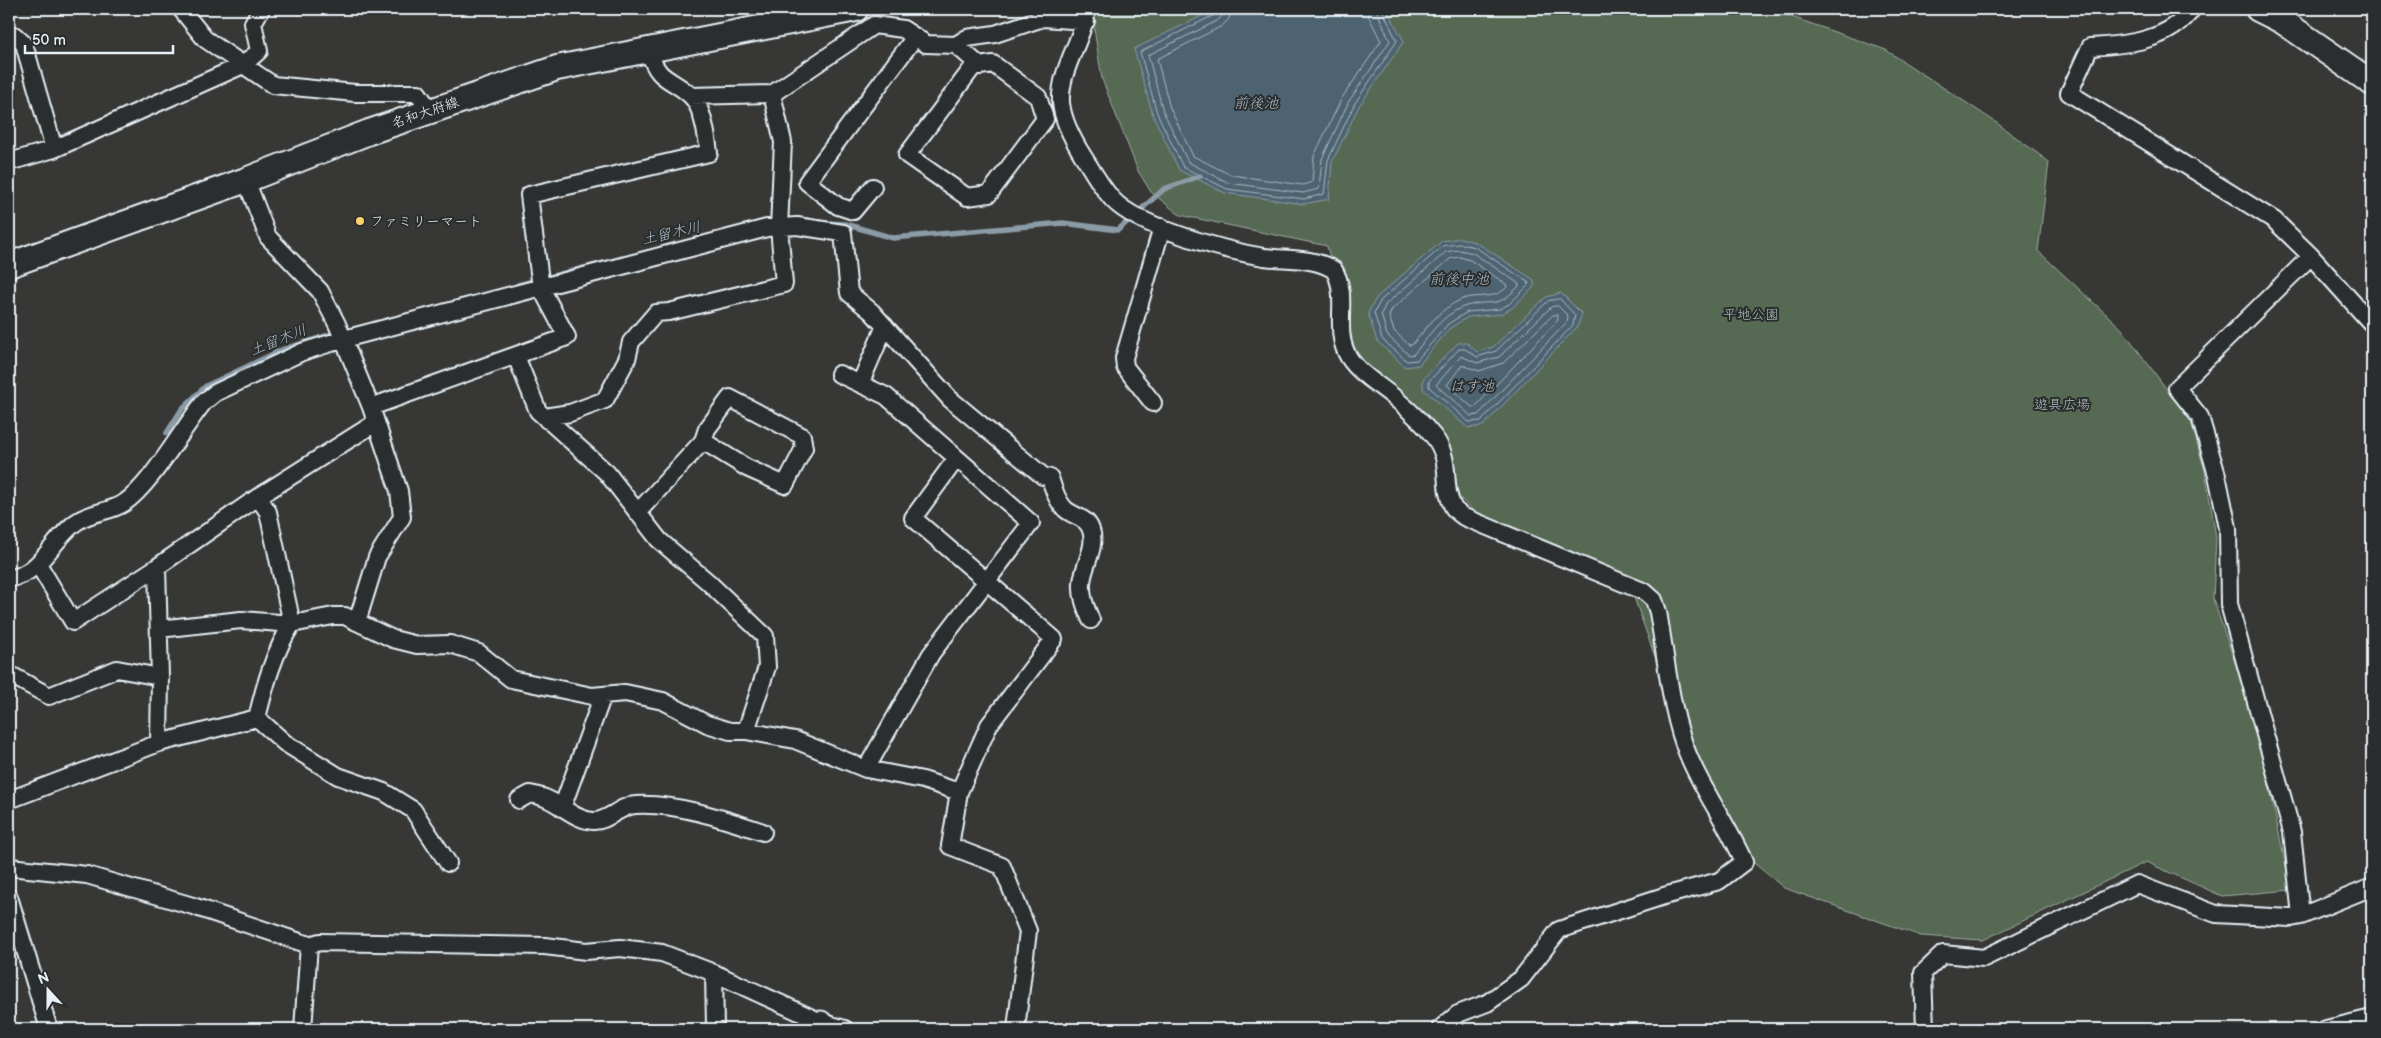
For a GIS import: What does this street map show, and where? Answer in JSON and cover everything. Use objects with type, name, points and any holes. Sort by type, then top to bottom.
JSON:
[{"type":"main road","name":"名和大府線","points":[[9,265],[246,180],[430,110],[557,68],[649,51],[802,14],[856,9]]},
{"type":"main road","points":[[2258,9],[2282,21],[2372,83]]},
{"type":"street","points":[[181,9],[205,39],[273,85],[355,93],[418,93],[430,110]]},
{"type":"street","points":[[9,162],[54,149],[243,65],[259,50],[253,22],[261,9]]},
{"type":"street","points":[[2192,9],[2185,19],[2165,31],[2142,41],[2117,46],[2090,47],[2069,93],[2274,220],[2311,256],[2372,324]]},
{"type":"street","points":[[691,96],[772,94],[874,25],[903,29],[926,44],[956,45],[967,38],[995,34],[1044,18],[1086,15],[1064,75],[1062,91],[1063,112],[1071,136],[1114,201],[1143,220],[1211,245],[1263,257],[1319,262],[1334,270],[1341,289],[1340,332],[1348,355],[1356,367],[1399,401],[1434,437],[1446,461],[1449,495],[1453,508],[1464,517],[1645,592],[1654,600],[1658,612],[1680,733],[1689,758],[1732,833],[1744,862],[1719,881],[1664,896],[1559,930],[1521,979],[1487,1003],[1458,1014],[1440,1029]]},
{"type":"street","points":[[9,36],[14,35],[24,44],[54,149]]},
{"type":"street","points":[[873,187],[853,211],[838,206],[807,182],[915,36]]},
{"type":"street","points":[[956,45],[980,66],[993,64],[1038,97],[1045,119],[989,194],[967,197],[907,155],[976,63]]},
{"type":"street","points":[[371,407],[567,337],[540,281],[529,196],[709,154],[705,126],[691,96],[666,80],[653,65],[649,51]]},
{"type":"street","points":[[547,420],[551,416],[570,413],[604,400],[627,360],[631,342],[656,313],[669,312],[784,284],[779,227],[783,142],[772,94]]},
{"type":"street","points":[[246,180],[268,237],[320,291],[341,332],[371,407],[399,491],[402,517],[377,557],[357,622]]},
{"type":"street","points":[[9,578],[14,578],[38,564],[77,521],[124,503],[149,477],[194,414],[215,393],[341,332],[468,305],[540,281],[767,228],[804,227],[844,234],[848,293],[872,312],[950,399],[1037,471],[1050,478],[1054,492],[1065,509],[1083,518],[1091,530],[1092,542],[1082,582],[1082,598],[1092,620]]},
{"type":"street","points":[[1153,403],[1125,368],[1124,358],[1162,227]]},
{"type":"street","points":[[2302,916],[2292,832],[2229,604],[2228,528],[2217,475],[2200,417],[2176,388],[2311,256]]},
{"type":"street","points":[[860,384],[885,326]]},
{"type":"street","points":[[516,356],[538,411],[607,473],[659,540],[707,581],[765,636],[767,667],[746,731]]},
{"type":"street","points":[[838,374],[886,396],[1031,523],[931,654],[866,769]]},
{"type":"street","points":[[637,513],[703,441],[707,429],[730,398],[802,436],[804,448],[785,485],[747,468],[703,441]]},
{"type":"street","points":[[38,564],[73,622],[258,497],[375,423]]},
{"type":"street","points":[[956,459],[913,518],[1054,639],[989,725],[959,792],[950,846],[1002,866],[1028,931],[1016,1029]]},
{"type":"street","points":[[257,718],[264,689],[281,641],[292,624],[268,512],[258,497]]},
{"type":"street","points":[[157,567],[160,677],[159,743]]},
{"type":"street","points":[[159,629],[241,620],[292,624],[333,616],[344,616],[393,638],[417,645],[450,644],[479,653],[512,680],[592,696],[625,693],[663,700],[707,724],[730,731],[746,731],[795,740],[866,769],[924,780],[959,792]]},
{"type":"street","points":[[9,674],[49,696],[117,669],[160,677]]},
{"type":"street","points":[[562,808],[603,695]]},
{"type":"street","points":[[9,800],[159,743],[257,718]]},
{"type":"street","points":[[257,718],[285,743],[338,776],[384,792],[414,810],[448,863]]},
{"type":"street","points":[[519,800],[530,794],[545,798],[562,808],[593,821],[603,819],[625,806],[636,805],[691,810],[763,832]]},
{"type":"street","points":[[9,868],[87,875],[193,906],[308,945],[320,942],[545,946],[586,951],[620,948],[662,953],[714,972],[821,1026],[845,1029]]},
{"type":"street","points":[[1924,1029],[1923,972],[1943,954],[1984,958],[2137,884],[2216,914],[2302,916],[2372,887]]},
{"type":"street","points":[[9,897],[49,1029]]},
{"type":"street","points":[[303,1029],[308,945]]},
{"type":"street","points":[[712,1029],[715,1026],[714,972]]},
{"type":"street","points":[[2326,1029],[2372,1018]]},
{"type":"green space","name":"平地公園","points":[[1091,9],[1769,9],[1886,50],[1994,121],[2049,162],[2038,251],[2122,329],[2191,422],[2205,471],[2216,537],[2213,599],[2256,723],[2291,890],[2222,896],[2146,862],[1983,940],[1921,936],[1784,888],[1742,853],[1696,773],[1630,586],[1493,528],[1455,494],[1429,440],[1357,363],[1327,246],[1180,215],[1151,192],[1138,171],[1102,79]]},
{"type":"water","name":"前後池","points":[[1216,9],[1386,9],[1404,41],[1359,106],[1332,162],[1329,199],[1304,204],[1225,193],[1179,170],[1153,115],[1134,49]]},
{"type":"water","name":"前後中池","points":[[1461,238],[1477,243],[1534,280],[1534,287],[1512,308],[1501,314],[1468,317],[1450,328],[1419,365],[1405,367],[1377,341],[1368,313],[1377,297],[1442,241]]},
{"type":"water","name":"はす池","points":[[1561,293],[1582,314],[1577,327],[1483,426],[1468,428],[1423,389],[1423,379],[1458,343],[1467,343],[1477,352],[1493,347],[1546,297]]},
{"type":"waterway","name":"土留木川","points":[[826,223],[845,224],[893,238],[1063,223],[1118,230],[1164,189],[1200,176]]},
{"type":"waterway","name":"土留木川","points":[[518,285],[623,258]]},
{"type":"waterway","name":"土留木川","points":[[167,433],[182,409],[206,386],[284,349],[338,332]]},
{"type":"place","name":"ファミリーマート","points":[[360,221]]},
{"type":"park label","name":"遊具広場","points":[[2062,404]]}]
